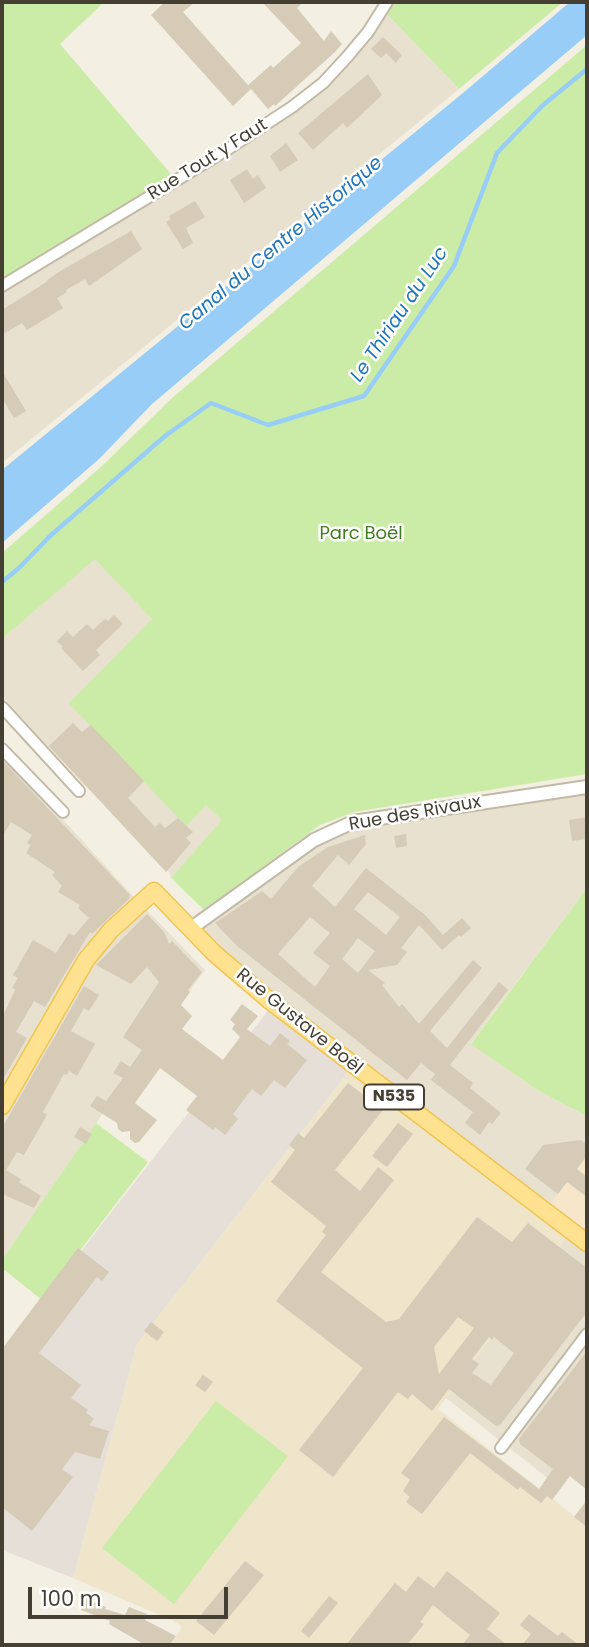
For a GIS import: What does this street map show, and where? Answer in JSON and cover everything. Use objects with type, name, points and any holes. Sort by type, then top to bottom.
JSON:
[{"type":"main road","name":"Rue Gustave Boël","points":[[2,1106],[86,960],[111,930],[154,891],[190,929],[270,1001],[587,1243]]},
{"type":"street","name":"Rue Tout y Faut","points":[[2,286],[228,149],[292,107],[323,82],[347,57],[368,32],[387,2]]},
{"type":"street","points":[[2,707],[79,792]]},
{"type":"street","points":[[2,749],[63,812]]},
{"type":"street","name":"Rue des Rivaux","points":[[190,929],[314,840],[352,822],[587,787]]},
{"type":"street","points":[[501,1448],[587,1334]]},
{"type":"shaded area","points":[[382,9],[459,89],[2,463],[2,286],[228,149],[323,83]]},
{"type":"shaded area","points":[[95,558],[152,619],[186,825],[206,805],[223,820],[171,878],[169,872],[2,696],[2,639]]},
{"type":"shaded area","points":[[2,753],[205,970],[2,1260]]},
{"type":"shaded area","points":[[587,787],[587,888],[471,1043],[537,1090],[587,1116],[587,1157],[545,1211],[190,929],[314,840],[353,822]]},
{"type":"shaded area","points":[[273,1004],[353,1066],[137,1344],[73,1578],[2,1550],[2,1353]]},
{"type":"shaded area","points":[[353,1066],[571,1231],[438,1409],[587,1526],[587,1645],[171,1645],[182,1627],[174,1621],[73,1578],[137,1344]]},
{"type":"shaded area","points":[[587,1157],[587,1243],[545,1211]]},
{"type":"shaded area","points":[[571,1231],[587,1243],[587,1433],[550,1480],[446,1398]]},
{"type":"green space","points":[[2,2],[104,2],[60,44],[177,181],[2,286]]},
{"type":"green space","points":[[387,2],[563,2],[459,89],[382,9]]},
{"type":"green space","name":"Parc Boël","points":[[587,45],[587,774],[354,812],[320,825],[204,910],[171,878],[222,820],[206,805],[186,826],[69,703],[152,619],[95,559],[2,639],[2,553],[102,466],[171,399]]},
{"type":"green space","points":[[587,888],[587,1116],[537,1090],[471,1044]]},
{"type":"green space","points":[[96,1123],[148,1162],[42,1300],[2,1268],[2,1260]]},
{"type":"green space","points":[[216,1401],[288,1456],[174,1604],[102,1548]]},
{"type":"water","name":"Canal du Centre Historique","points":[[570,2],[587,2],[587,35],[152,404],[99,459],[2,543],[2,470],[463,93]]},
{"type":"building","points":[[165,2],[195,2],[183,12],[248,85],[271,65],[273,68],[301,43],[262,2],[303,2],[297,8],[324,41],[331,31],[342,44],[275,106],[274,104],[268,109],[251,89],[233,106],[151,15]]},
{"type":"building","points":[[383,37],[402,55],[396,63],[386,53],[381,58],[371,49]]},
{"type":"building","points":[[368,74],[382,95],[347,128],[343,123],[313,150],[298,133]]},
{"type":"building","points":[[286,143],[298,160],[280,172],[270,156]]},
{"type":"building","points":[[247,169],[253,179],[258,175],[266,188],[244,203],[230,180]]},
{"type":"building","points":[[195,201],[205,217],[186,228],[193,243],[183,249],[166,222],[171,219],[169,216]]},
{"type":"building","points":[[131,231],[142,249],[89,286],[85,279],[66,290],[67,292],[57,298],[63,308],[27,330],[22,323],[5,333],[2,310],[62,270]]},
{"type":"building","points":[[2,371],[26,411],[14,418],[2,398]]},
{"type":"building","points":[[114,615],[123,624],[96,650],[100,655],[83,671],[57,641],[67,631],[73,637],[87,624],[93,630]]},
{"type":"building","points":[[73,723],[82,732],[91,725],[144,781],[128,798],[155,827],[160,823],[165,828],[178,818],[193,832],[186,838],[191,843],[166,872],[49,746]]},
{"type":"building","points":[[2,760],[130,895],[92,934],[90,932],[45,1007],[34,1001],[16,1032],[27,1038],[2,1081],[2,1018],[15,990],[12,988],[18,978],[13,975],[33,940],[56,953],[69,933],[74,936],[89,918],[78,908],[80,905],[58,892],[62,886],[52,875],[55,872],[26,853],[31,845],[27,843],[32,835],[11,822],[2,837]]},
{"type":"building","points":[[587,817],[587,839],[572,841],[569,820]]},
{"type":"building","points":[[406,834],[407,846],[396,848],[394,836]]},
{"type":"building","points":[[365,835],[366,844],[349,865],[338,855],[312,886],[335,907],[366,868],[425,915],[443,935],[462,918],[471,928],[442,950],[419,925],[401,948],[407,952],[397,965],[368,970],[385,983],[382,985],[399,1007],[402,1004],[419,1024],[473,960],[482,968],[430,1031],[447,1048],[499,982],[508,990],[450,1065],[473,1083],[470,1088],[501,1113],[492,1124],[489,1122],[480,1135],[465,1123],[473,1112],[431,1080],[435,1074],[421,1063],[407,1080],[237,946],[215,923],[262,891],[271,899],[298,867],[328,847]],"holes":[[[368,892],[400,917],[386,935],[354,909]],[[310,917],[330,933],[313,953],[330,966],[315,987],[278,954]],[[358,938],[375,951],[358,973],[342,959]]]},
{"type":"building","points":[[147,914],[164,932],[169,944],[172,941],[202,972],[188,990],[190,992],[181,1005],[192,1016],[182,1029],[223,1060],[240,1037],[232,1029],[235,1024],[230,1020],[242,1004],[258,1016],[247,1029],[270,1046],[280,1033],[290,1041],[287,1044],[307,1060],[285,1088],[274,1080],[261,1096],[252,1089],[233,1114],[238,1119],[225,1135],[215,1127],[213,1130],[186,1110],[197,1096],[160,1068],[135,1103],[157,1120],[139,1142],[135,1143],[130,1139],[130,1131],[122,1132],[117,1123],[90,1106],[97,1096],[106,1101],[123,1078],[113,1073],[121,1061],[130,1067],[142,1050],[123,1037],[159,982],[147,967],[131,984],[96,965]]},
{"type":"building","points":[[84,986],[99,995],[89,1011],[84,1008],[71,1031],[95,1044],[77,1076],[69,1071],[67,1075],[64,1074],[43,1112],[47,1115],[24,1155],[17,1152],[6,1170],[41,1196],[34,1208],[2,1194],[2,1128]]},
{"type":"building","points":[[348,1083],[383,1110],[335,1170],[360,1191],[378,1167],[394,1180],[321,1272],[386,1322],[399,1319],[477,1217],[512,1242],[528,1223],[587,1268],[587,1312],[500,1425],[496,1426],[449,1389],[432,1411],[412,1394],[408,1399],[398,1392],[333,1477],[299,1450],[363,1368],[276,1301],[326,1235],[322,1232],[326,1226],[271,1182],[295,1150],[289,1145],[298,1133],[304,1138]],"holes":[[[458,1317],[474,1328],[439,1374],[434,1347]],[[489,1337],[492,1340],[494,1337],[514,1353],[491,1385],[472,1373],[479,1364],[472,1359]]]},
{"type":"building","points":[[398,1123],[413,1134],[387,1167],[372,1156]]},
{"type":"building","points":[[80,1127],[92,1134],[86,1144],[74,1137]]},
{"type":"building","points":[[581,1140],[587,1145],[587,1155],[577,1169],[587,1177],[587,1197],[567,1182],[558,1194],[525,1169],[543,1145]]},
{"type":"building","points":[[78,1248],[109,1272],[102,1281],[97,1277],[39,1353],[81,1385],[71,1398],[88,1410],[86,1413],[94,1419],[89,1425],[109,1431],[100,1459],[75,1452],[62,1469],[73,1477],[32,1531],[2,1507],[2,1349]]},
{"type":"building","points":[[151,1322],[164,1332],[157,1341],[144,1331]]},
{"type":"building","points":[[587,1351],[587,1490],[570,1476],[552,1500],[547,1496],[541,1503],[520,1487],[518,1490],[470,1453],[422,1514],[406,1502],[410,1497],[403,1491],[410,1480],[401,1473],[444,1417],[539,1489],[553,1469],[520,1444],[519,1439]]},
{"type":"building","points":[[203,1375],[213,1382],[205,1392],[195,1385]]},
{"type":"building","points":[[587,1500],[587,1527],[574,1517]]},
{"type":"building","points":[[245,1561],[264,1575],[214,1635],[196,1621]]},
{"type":"building","points":[[447,1571],[500,1613],[487,1629],[507,1645],[462,1645],[470,1635],[433,1605],[420,1622],[424,1624],[407,1645],[346,1645],[395,1583],[406,1592],[418,1576],[434,1588]]},
{"type":"building","points":[[329,1596],[338,1603],[309,1638],[301,1631]]},
{"type":"building","points":[[86,1599],[125,1615],[129,1607],[147,1614],[145,1620],[176,1636],[170,1645],[145,1645],[109,1624],[110,1621],[81,1610]]},
{"type":"building","points":[[529,1614],[558,1636],[562,1632],[579,1645],[522,1645],[531,1634],[520,1625]]},
{"type":"waterway","name":"Le Thiriau du Luc","points":[[2,582],[50,536],[165,436],[211,403],[268,425],[364,396],[454,266],[497,153],[542,106],[587,69]]}]
